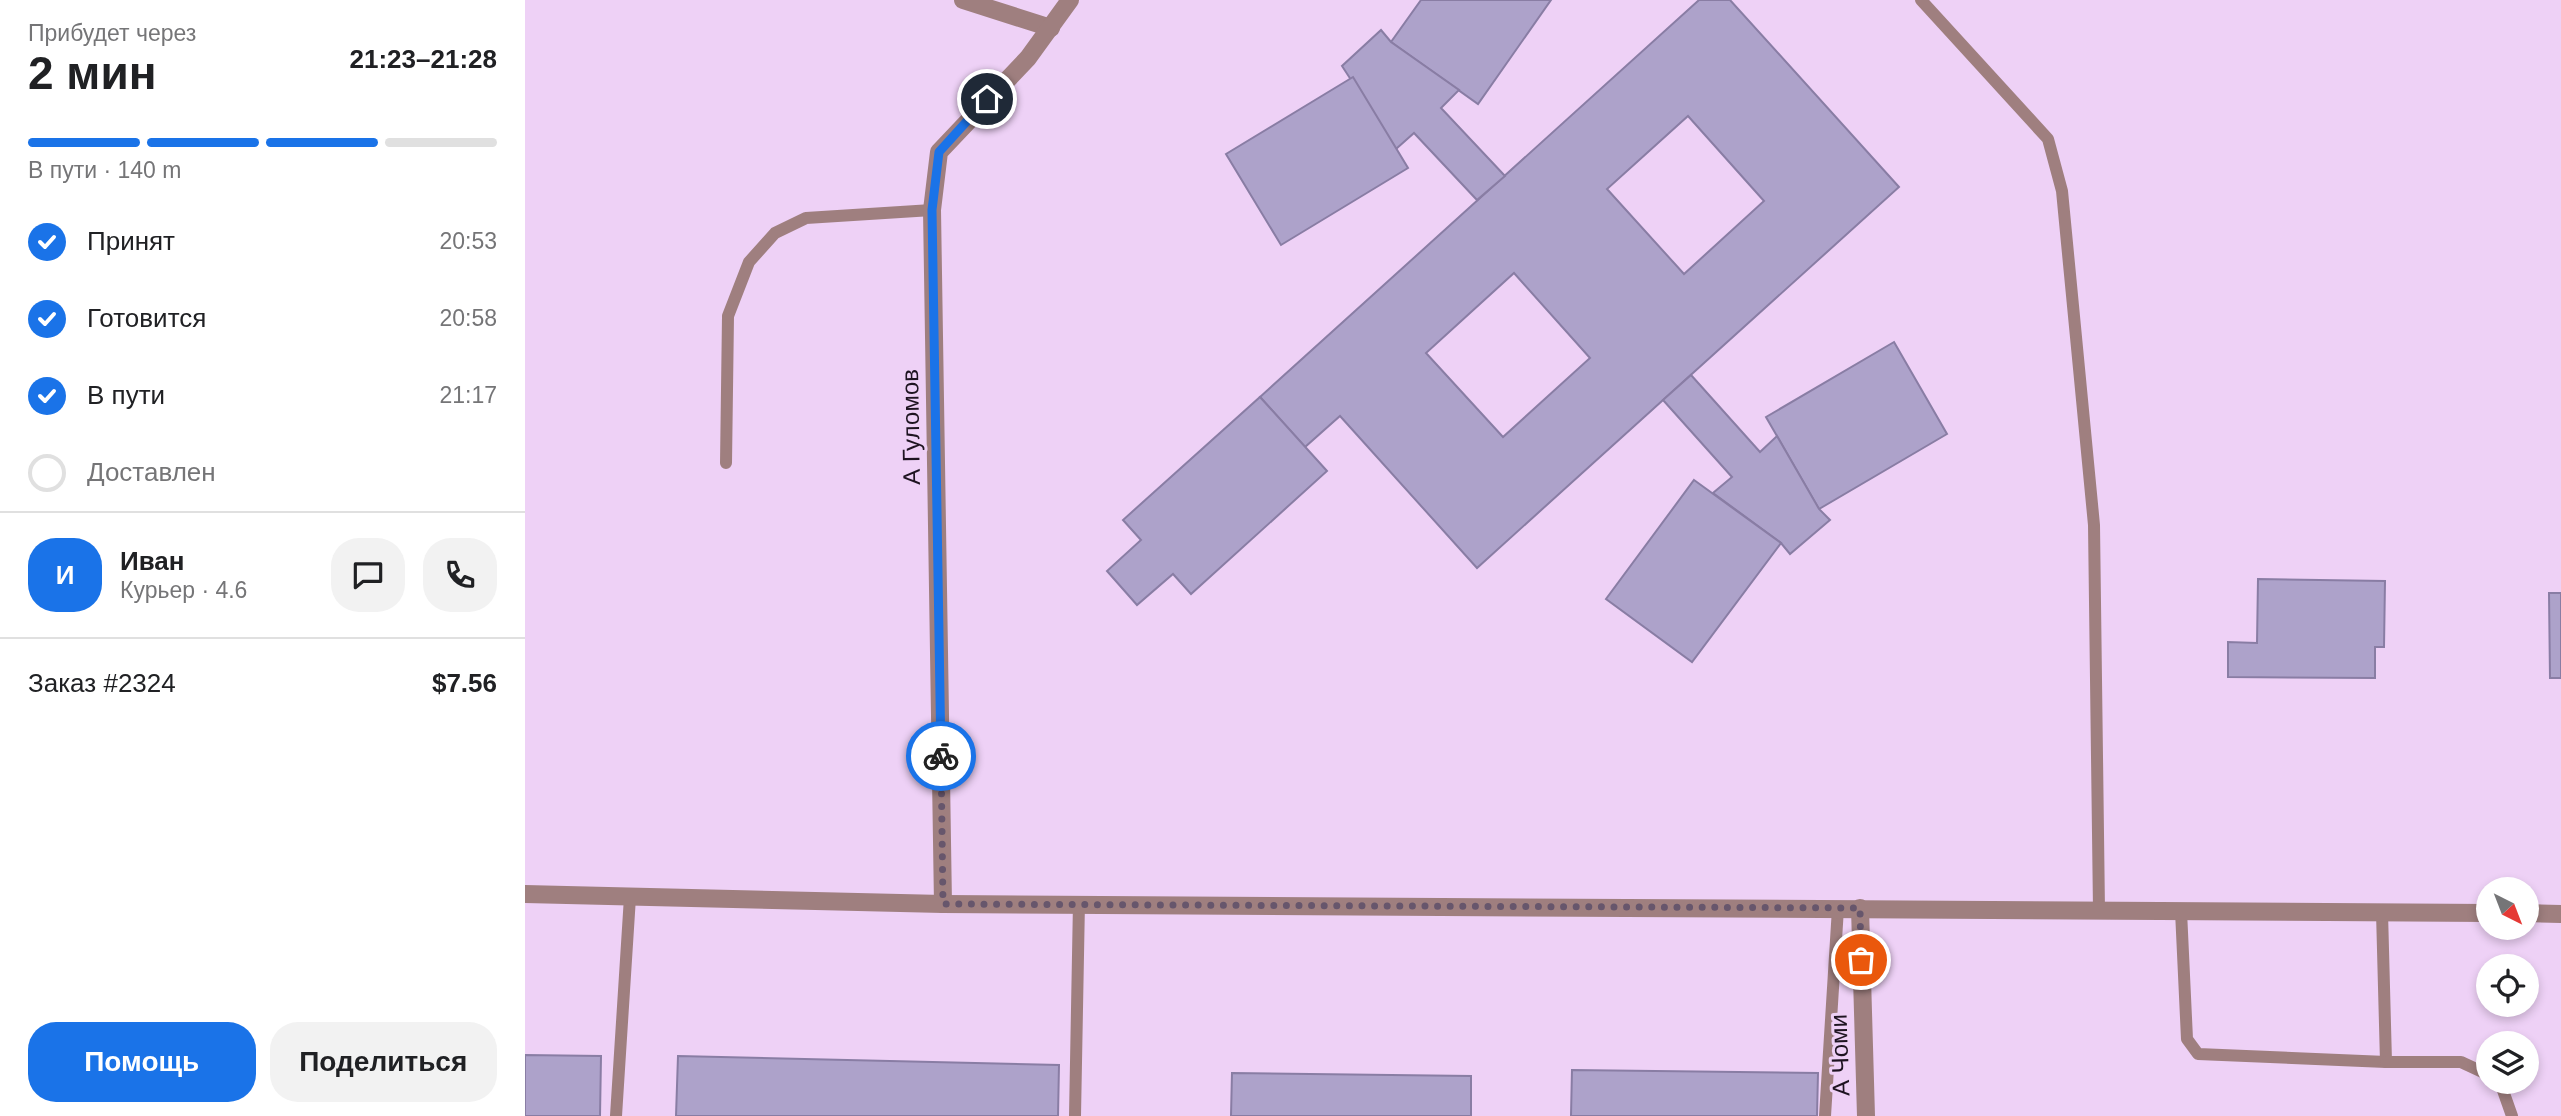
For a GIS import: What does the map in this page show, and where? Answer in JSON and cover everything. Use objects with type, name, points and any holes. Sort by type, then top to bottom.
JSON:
[{"type":"street","points":[[964,0],[1051,28]]},
{"type":"street","name":"А Гуломов","points":[[943,904],[932,210],[939,152],[1028,58],[1070,0]]},
{"type":"street","points":[[525,894],[943,904],[1079,902],[2476,913]]},
{"type":"street","name":"А Чоми","points":[[1860,908],[1866,1116]]},
{"type":"street","points":[[2539,914],[2561,914]]},
{"type":"lane","points":[[1921,0],[2048,139],[2062,191],[2094,525],[2099,910]]},
{"type":"lane","points":[[726,463],[728,316],[748,262],[775,233],[806,218],[932,210]]},
{"type":"lane","points":[[616,1116],[630,897]]},
{"type":"lane","points":[[1075,1116],[1079,902]]},
{"type":"lane","points":[[1825,1116],[1838,908]]},
{"type":"lane","points":[[2181,911],[2187,1039],[2198,1054],[2386,1062],[2461,1062],[2476,1069]]},
{"type":"lane","points":[[2382,912],[2386,1062]]},
{"type":"lane","points":[[2504,1094],[2512,1116]]},
{"type":"building","points":[[1421,0],[1551,0],[1478,104],[1391,42]]},
{"type":"building","points":[[1699,0],[1730,0],[1899,187],[1477,568],[1340,416],[1305,447],[1260,397]],"holes":[[[1688,116],[1764,201],[1684,274],[1607,189]],[[1514,273],[1590,358],[1503,437],[1426,353]]]},
{"type":"building","points":[[1381,30],[1391,42],[1459,90],[1441,108],[1505,176],[1477,200],[1414,133],[1396,149],[1342,66]]},
{"type":"building","points":[[1353,77],[1408,168],[1281,245],[1226,154]]},
{"type":"building","points":[[1894,342],[1947,434],[1819,509],[1766,417]]},
{"type":"building","points":[[1691,375],[1760,452],[1777,436],[1819,509],[1830,520],[1790,554],[1781,543],[1713,493],[1732,477],[1663,400]]},
{"type":"building","points":[[1260,397],[1327,471],[1191,594],[1173,574],[1137,605],[1107,571],[1141,540],[1123,520]]},
{"type":"building","points":[[1694,480],[1781,543],[1692,662],[1606,599]]},
{"type":"building","points":[[2258,579],[2385,581],[2384,647],[2375,647],[2375,678],[2228,677],[2228,642],[2257,643]]},
{"type":"building","points":[[2549,593],[2561,593],[2561,678],[2550,678]]},
{"type":"building","points":[[525,1055],[601,1056],[600,1116],[525,1116]]},
{"type":"building","points":[[678,1056],[1059,1065],[1058,1116],[676,1116]]},
{"type":"building","points":[[1572,1070],[1818,1073],[1817,1116],[1571,1116]]},
{"type":"building","points":[[1232,1073],[1471,1076],[1471,1116],[1231,1116]]},
{"type":"way so far","points":[[941,756],[943,904],[1079,902],[1860,908],[1861,960]]},
{"type":"route","points":[[941,756],[932,210],[939,152],[987,99]]}]
